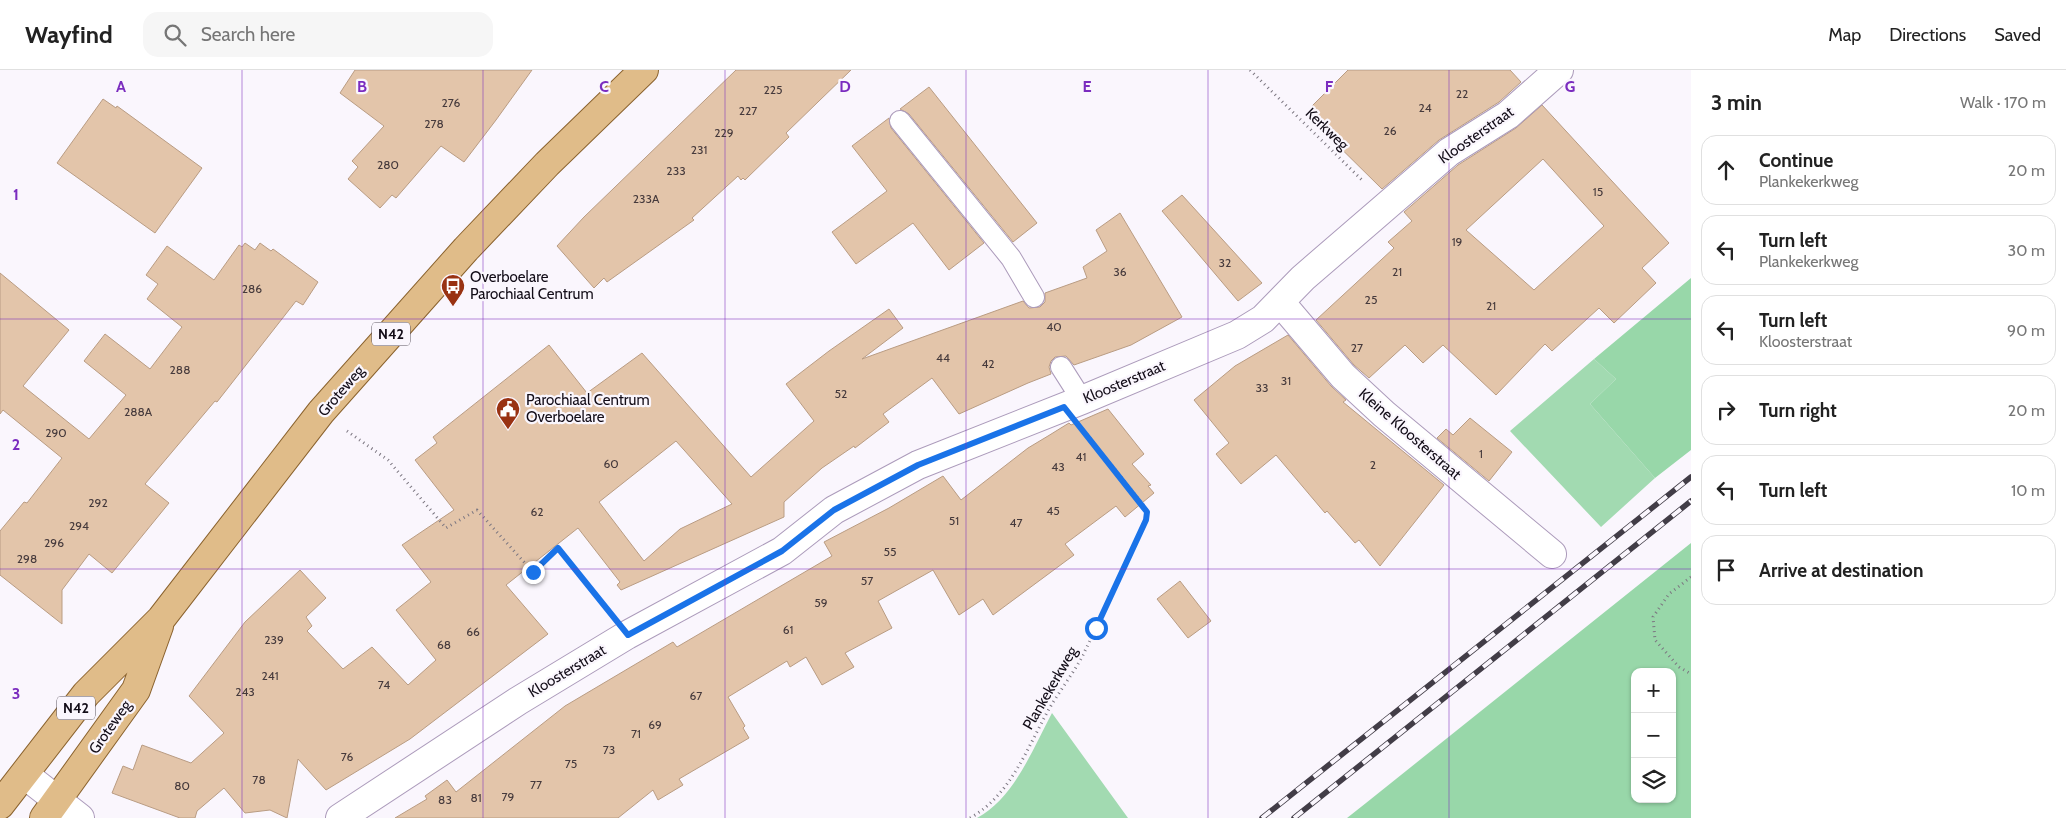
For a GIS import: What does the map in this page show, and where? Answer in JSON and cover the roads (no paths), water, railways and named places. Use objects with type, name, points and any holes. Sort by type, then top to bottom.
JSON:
[{"type":"main road","name":"Groteweg","points":[[0,805],[86,694],[161,620],[322,412],[466,249],[547,164],[644,70]]},
{"type":"main road","name":"Groteweg","points":[[51,809],[136,690],[161,620]]},
{"type":"street","name":"Kloosterstraat","points":[[340,818],[518,701],[628,635],[782,551],[834,510],[918,465],[1073,404],[1237,335],[1263,319],[1303,278],[1449,152],[1508,115],[1559,70]]},
{"type":"street","name":"Kleine Kloosterstraat","points":[[1280,303],[1343,376],[1384,414],[1552,554]]},
{"type":"street","points":[[25,775],[51,809],[80,818]]},
{"type":"lane","points":[[900,121],[1011,258],[1034,297]]},
{"type":"lane","points":[[1061,367],[1073,404]]},
{"type":"railway","points":[[1262,818],[1691,477]]},
{"type":"railway","points":[[1294,818],[1691,501]]},
{"type":"place","name":"Overboelare Parochiaal Centrum","points":[[453,307]]},
{"type":"place","name":"Parochiaal Centrum Overboelare","points":[[508,430]]}]
